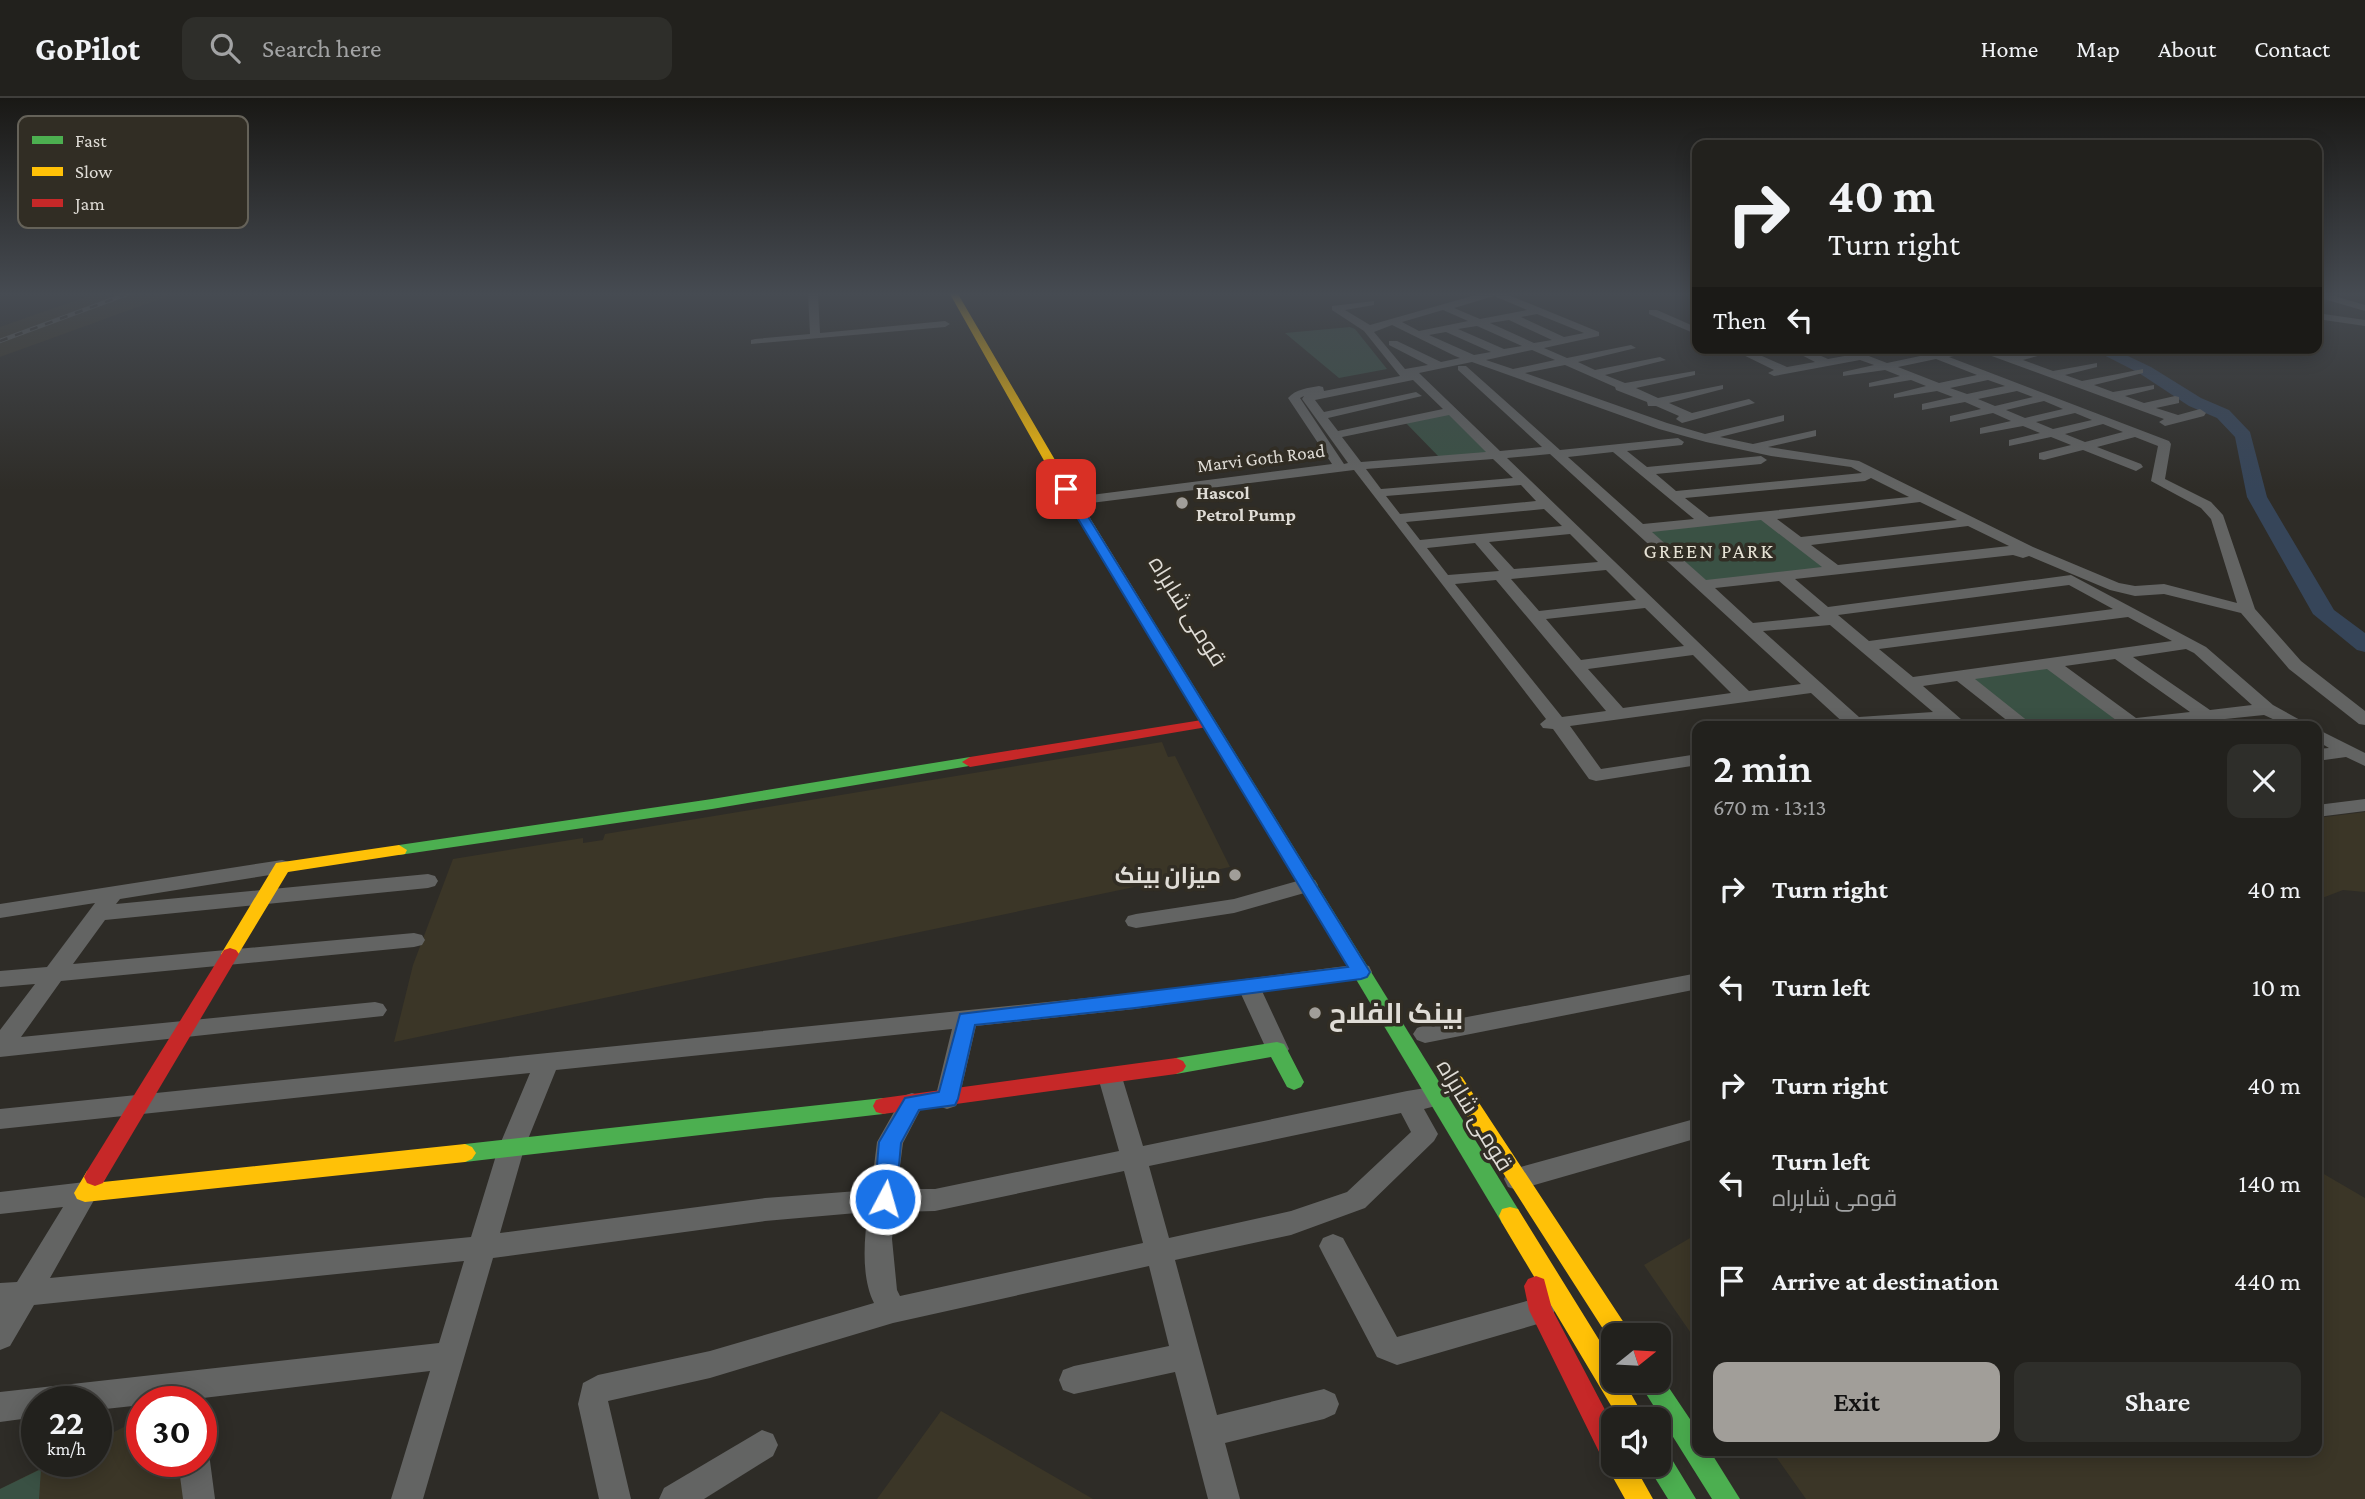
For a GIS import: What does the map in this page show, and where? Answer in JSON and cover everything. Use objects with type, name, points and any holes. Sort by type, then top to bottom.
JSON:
[{"type":"main road","name":"قومی شاہراہ","points":[[991,359],[1060,479],[1626,1407]]},
{"type":"main road","points":[[1088,492],[1104,519]]},
{"type":"main road","points":[[85,1193],[282,867],[726,802],[1208,723]]},
{"type":"main road","points":[[85,1193],[511,1149],[947,1099],[1110,1077],[1277,1049],[1294,1082]]},
{"type":"main road","name":"قومی شاہراہ","points":[[1444,1064],[1612,1323]]},
{"type":"main road","points":[[1528,1247],[1541,1310],[1601,1429]]},
{"type":"main road","points":[[1658,1393],[1692,1445]]},
{"type":"main road","points":[[1699,1456],[1727,1499]]},
{"type":"main road","points":[[1626,1477],[1640,1499]]},
{"type":"main road","points":[[1669,1477],[1683,1499]]},
{"type":"street","points":[[1392,359],[1402,373]]},
{"type":"street","points":[[1426,359],[1440,366]]},
{"type":"street","name":"Marvi Goth Road","points":[[1088,492],[1340,467],[1295,396],[1303,392],[1474,359]]},
{"type":"street","points":[[1477,359],[1660,425],[1756,454],[1854,464],[2018,546],[2115,587],[2135,591],[2164,589],[2247,610]]},
{"type":"street","points":[[1562,359],[1692,417]]},
{"type":"street","points":[[1514,372],[1574,359]]},
{"type":"street","points":[[1756,359],[1780,372],[1844,359]]},
{"type":"street","points":[[1783,359],[1802,368]]},
{"type":"street","points":[[1819,359],[1827,363]]},
{"type":"street","points":[[1869,359],[2136,467]]},
{"type":"street","points":[[1846,374],[1920,359]]},
{"type":"street","points":[[1946,359],[2165,444],[2158,481],[2206,505],[2217,518],[2247,610],[2295,665],[2365,720]]},
{"type":"street","points":[[1873,385],[2009,359]]},
{"type":"street","points":[[2012,359],[2177,419]]},
{"type":"street","points":[[1547,384],[1660,360]]},
{"type":"street","points":[[1926,407],[2093,365]]},
{"type":"street","points":[[1462,368],[1853,721]]},
{"type":"street","points":[[1954,419],[2139,371]]},
{"type":"street","points":[[1583,397],[1691,373]]},
{"type":"street","points":[[1692,760],[1596,775],[1552,724],[1308,399],[1416,376],[1744,696]]},
{"type":"street","points":[[1898,396],[1990,376]]},
{"type":"street","points":[[1619,410],[1719,387]]},
{"type":"street","points":[[1984,431],[2150,387]]},
{"type":"street","points":[[1321,416],[1416,396]]},
{"type":"street","points":[[2013,443],[2175,400]]},
{"type":"street","points":[[1660,425],[1749,403]]},
{"type":"street","points":[[1335,435],[1450,411]]},
{"type":"street","points":[[2044,456],[2200,413]]},
{"type":"street","points":[[1703,438],[1780,418]]},
{"type":"street","points":[[1644,471],[1756,454],[1812,433]]},
{"type":"street","points":[[1340,467],[1678,442]]},
{"type":"street","points":[[1616,448],[1706,522]]},
{"type":"street","points":[[1673,495],[1865,477]]},
{"type":"street","points":[[1378,493],[1526,481]]},
{"type":"street","points":[[1437,488],[1458,513]]},
{"type":"street","points":[[1640,529],[1915,500]]},
{"type":"street","points":[[1396,519],[1549,504]]},
{"type":"street","points":[[1765,516],[1835,570]]},
{"type":"street","points":[[1799,542],[1962,524]]},
{"type":"street","points":[[1417,545],[1574,529]]},
{"type":"street","points":[[1478,538],[1534,617],[1617,713]]},
{"type":"street","points":[[1702,585],[2015,550],[2200,650],[2267,709],[2292,721]]},
{"type":"street","points":[[1445,580],[1609,565]]},
{"type":"street","points":[[1783,577],[1954,721]]},
{"type":"street","points":[[1749,628],[2071,580]]},
{"type":"street","points":[[1534,617],[1649,603]]},
{"type":"street","points":[[1865,646],[2130,612]]},
{"type":"street","points":[[1909,683],[2188,644]]},
{"type":"street","points":[[1577,665],[1695,650]]},
{"type":"street","points":[[2118,654],[2207,716]]},
{"type":"street","points":[[2051,664],[2129,721]]},
{"type":"street","points":[[1960,675],[2019,721]]},
{"type":"street","points":[[1552,724],[1815,687]]},
{"type":"street","points":[[2166,721],[2267,709]]},
{"type":"street","points":[[2322,737],[2358,755]]},
{"type":"street","points":[[2322,755],[2358,755]]},
{"type":"street","points":[[2322,810],[2365,804]]},
{"type":"street","points":[[0,911],[282,867]]},
{"type":"street","points":[[99,913],[428,881]]},
{"type":"street","points":[[1136,921],[1234,906],[1308,885]]},
{"type":"street","points":[[0,1048],[113,893]]},
{"type":"street","points":[[0,979],[414,940]]},
{"type":"street","points":[[0,1119],[546,1065],[1135,1002],[1361,972]]},
{"type":"street","points":[[1424,1034],[1692,982]]},
{"type":"street","points":[[1248,985],[1277,1049]]},
{"type":"street","points":[[0,1048],[375,1010]]},
{"type":"street","points":[[947,1099],[966,1018]]},
{"type":"street","points":[[407,1499],[511,1149],[546,1065]]},
{"type":"street","points":[[1110,1077],[1224,1499]]},
{"type":"street","points":[[0,1296],[482,1247],[719,1215],[885,1199],[935,1200],[1438,1096]]},
{"type":"street","points":[[615,1499],[593,1404],[594,1393],[598,1389],[661,1378],[748,1355],[893,1310],[1291,1223],[1356,1200],[1425,1134],[1407,1101]]},
{"type":"street","points":[[893,1310],[883,1292],[878,1239],[890,1142],[912,1103]]},
{"type":"street","points":[[1517,1179],[1692,1130]]},
{"type":"street","points":[[0,1203],[85,1193]]},
{"type":"street","points":[[0,1337],[85,1193]]},
{"type":"street","points":[[1333,1246],[1387,1347],[1397,1350],[1541,1310]]},
{"type":"street","points":[[217,1389],[450,1355]]},
{"type":"street","points":[[1074,1380],[1185,1356]]},
{"type":"street","points":[[0,1407],[21,1404]]},
{"type":"street","points":[[1205,1433],[1324,1404]]},
{"type":"street","points":[[675,1499],[762,1445]]},
{"type":"street","points":[[196,1477],[199,1499]]},
{"type":"shaded area","points":[[1162,742],[1168,757],[1175,756],[1230,867],[394,1042],[413,965],[453,859],[583,838],[583,843],[603,840],[605,834]]},
{"type":"shaded area","points":[[2365,812],[2365,892],[2343,890],[2322,898],[2322,817]]},
{"type":"shaded area","points":[[2322,1173],[2365,1198],[2365,1499],[1806,1499],[1776,1456],[2322,1456]]},
{"type":"shaded area","points":[[1692,1237],[1692,1335],[1644,1265]]},
{"type":"shaded area","points":[[941,1411],[1093,1499],[877,1499]]},
{"type":"shaded area","points":[[126,1426],[126,1477],[185,1477],[188,1499],[0,1499],[0,1489],[24,1477],[112,1477],[112,1433]]},
{"type":"green space","points":[[1317,359],[1379,359],[1387,369],[1339,378]]},
{"type":"green space","points":[[1450,411],[1498,455],[1441,459],[1404,421]]},
{"type":"green space","points":[[1764,516],[1835,570],[1702,585],[1640,529]]},
{"type":"green space","points":[[2051,664],[2129,721],[2019,721],[1960,675]]},
{"type":"green space","points":[[25,1477],[40,1477],[39,1499],[0,1499],[0,1489]]},
{"type":"waterway","points":[[2122,359],[2145,370],[2195,402],[2223,414],[2244,436],[2257,497],[2325,614],[2365,645]]},
{"type":"traffic: fast","points":[[1145,617],[1510,1216]]},
{"type":"traffic: fast","points":[[399,850],[712,804],[970,762]]},
{"type":"traffic: fast","points":[[1176,1066],[1277,1049],[1294,1082]]},
{"type":"traffic: fast","points":[[465,1153],[883,1106]]},
{"type":"traffic: fast","points":[[1658,1393],[1692,1445]]},
{"type":"traffic: fast","points":[[1699,1456],[1727,1499]]},
{"type":"traffic: fast","points":[[1669,1477],[1683,1499]]},
{"type":"traffic: slow","points":[[992,359],[1066,489],[1145,617]]},
{"type":"traffic: slow","points":[[230,954],[282,867],[399,850]]},
{"type":"traffic: slow","points":[[1455,1082],[1612,1323]]},
{"type":"traffic: slow","points":[[95,1177],[85,1193],[465,1153]]},
{"type":"traffic: slow","points":[[1510,1216],[1626,1407]]},
{"type":"traffic: slow","points":[[1626,1477],[1640,1499]]},
{"type":"traffic: jam","points":[[970,762],[1208,723]]},
{"type":"traffic: jam","points":[[95,1177],[230,954]]},
{"type":"traffic: jam","points":[[883,1106],[1176,1066]]},
{"type":"traffic: jam","points":[[1536,1286],[1541,1310],[1601,1429]]},
{"type":"place","name":"Hascol Petrol Pump","points":[[1182,503]]},
{"type":"place","name":"میزان بینک","points":[[1235,875]]},
{"type":"place","name":"بینک الفلاح","points":[[1315,1013]]},
{"type":"district","name":"GREEN PARK","points":[[1709,551]]},
{"type":"route","points":[[885,1199],[890,1142],[912,1103],[947,1099],[966,1018],[1135,1002],[1361,972],[1066,489]]}]
